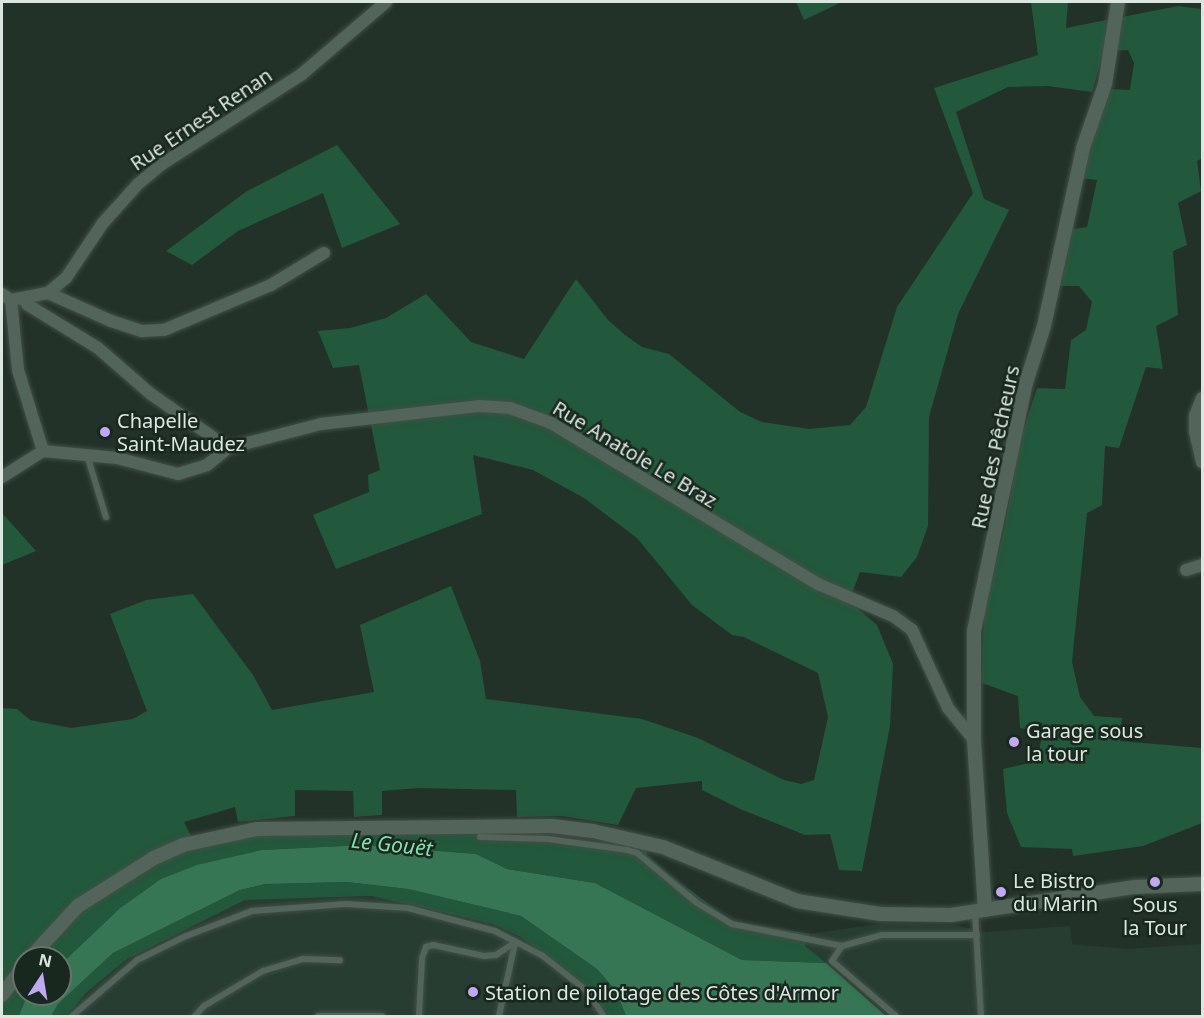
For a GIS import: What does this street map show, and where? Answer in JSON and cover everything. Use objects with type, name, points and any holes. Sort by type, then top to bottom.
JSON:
[{"type":"street","name":"Rue Ernest Renan","points":[[48,293],[66,278],[103,223],[138,184],[162,164],[310,67],[386,2]]},
{"type":"street","name":"Rue des Pêcheurs","points":[[980,910],[972,674],[977,615],[1026,383],[1044,326],[1083,148],[1105,84],[1118,2]]},
{"type":"street","points":[[12,297],[48,293],[111,321],[142,331],[164,330],[271,285],[324,253]]},
{"type":"street","points":[[2,477],[43,451],[117,458],[178,474],[207,465],[228,448],[151,394],[98,348],[12,297]]},
{"type":"street","points":[[12,297],[18,370],[43,451]]},
{"type":"street","points":[[1203,398],[1195,415],[1195,432],[1203,462]]},
{"type":"street","name":"Rue Anatole Le Braz","points":[[228,448],[321,424],[480,406],[510,408],[541,419],[769,557],[818,584],[876,606],[912,630],[948,708],[974,740]]},
{"type":"street","points":[[1186,570],[1203,565]]},
{"type":"street","points":[[41,946],[78,906],[154,858],[217,836],[303,826],[552,826],[592,831],[663,847],[772,892],[818,905],[900,915],[980,910],[1135,887],[1203,884]]},
{"type":"street","points":[[2,995],[12,982]]},
{"type":"lane","points":[[87,455],[106,517]]},
{"type":"lane","points":[[480,837],[548,839],[637,853],[697,903],[732,924],[842,946],[882,935],[977,935]]},
{"type":"lane","points":[[72,1017],[137,960],[186,936],[252,911],[346,904],[408,908],[495,932],[543,956],[587,991],[604,1017]]},
{"type":"lane","points":[[980,910],[977,935],[981,1017]]},
{"type":"lane","points":[[419,1017],[422,958],[426,947],[433,945],[484,956],[496,955],[516,942]]},
{"type":"lane","points":[[499,1017],[516,942]]},
{"type":"lane","points":[[842,946],[832,961],[896,1017]]},
{"type":"lane","points":[[195,1017],[204,1006],[263,971],[303,959],[340,960]]},
{"type":"lane","points":[[318,1017],[382,1017]]},
{"type":"shaded area","points":[[796,2],[842,2],[804,20]]},
{"type":"shaded area","points":[[1031,2],[1068,2],[1066,28],[1178,6],[1202,9],[1202,158],[1197,161],[1201,191],[1178,203],[1187,245],[1173,251],[1178,315],[1156,326],[1163,369],[1146,367],[1119,448],[1105,446],[1102,505],[1087,513],[1072,662],[1080,697],[1094,716],[1122,718],[1120,741],[1202,748],[1202,823],[1143,846],[1073,856],[1072,849],[1021,847],[1007,813],[1003,769],[1025,764],[1038,755],[1043,732],[1020,728],[1018,696],[982,683],[984,609],[1004,530],[1020,441],[1037,388],[1065,389],[1071,340],[1086,330],[1092,302],[1079,286],[1060,286],[1072,229],[1087,227],[1097,180],[1080,178],[1095,126],[1111,89],[1130,90],[1134,63],[1128,50],[1104,51],[1092,92],[1048,86],[1008,87],[956,112],[984,199],[1009,210],[958,314],[929,417],[928,526],[917,557],[901,577],[860,572],[849,601],[877,625],[893,664],[890,726],[862,871],[839,870],[830,834],[805,835],[740,809],[702,790],[702,781],[636,788],[618,825],[562,816],[517,817],[516,790],[419,788],[382,791],[382,815],[354,817],[353,791],[295,790],[295,816],[238,822],[235,807],[184,822],[196,846],[270,834],[487,832],[604,842],[647,850],[647,855],[670,875],[731,921],[810,934],[805,946],[826,963],[742,960],[595,883],[507,869],[476,854],[364,845],[262,850],[119,909],[72,954],[72,946],[12,946],[12,1006],[25,1006],[19,1016],[2,1016],[2,708],[17,709],[30,720],[71,728],[133,719],[147,711],[110,614],[146,600],[193,594],[253,675],[272,710],[374,692],[360,625],[451,586],[480,661],[486,699],[642,719],[698,738],[784,780],[801,784],[814,780],[828,717],[818,673],[744,637],[732,635],[692,605],[637,538],[584,498],[533,470],[473,455],[482,514],[336,569],[313,515],[369,492],[368,475],[380,470],[359,365],[333,368],[318,331],[350,328],[386,318],[426,294],[471,342],[524,359],[576,279],[608,320],[625,335],[642,347],[669,354],[740,412],[762,422],[809,429],[850,425],[866,407],[897,307],[973,193],[934,88],[1038,55]]},
{"type":"shaded area","points":[[337,145],[400,224],[342,248],[323,193],[238,231],[192,265],[166,251],[247,191]]},
{"type":"shaded area","points":[[2,513],[36,551],[2,565]]},
{"type":"shaded area","points":[[364,845],[476,854],[507,869],[595,883],[742,960],[826,963],[886,1016],[626,1016],[616,991],[597,969],[521,916],[408,889],[347,882],[266,884],[240,890],[113,953],[72,991],[72,954],[119,909],[161,879],[197,865],[262,850]]},
{"type":"shaded area","points":[[347,882],[408,889],[521,916],[597,969],[616,991],[626,1016],[609,1016],[592,993],[521,937],[493,924],[371,896],[245,900],[127,959],[87,992],[66,1016],[51,1016],[57,1006],[72,1006],[72,991],[113,953],[240,890],[266,884]]},
{"type":"shaded area","points":[[371,896],[493,924],[521,937],[592,993],[609,1016],[66,1016],[87,992],[127,959],[245,900]]},
{"type":"shaded area","points":[[885,923],[955,925],[986,932],[1070,926],[1072,944],[1127,949],[1202,944],[1202,1016],[886,1016],[805,946],[810,934]]},
{"type":"shaded area","points":[[23,1006],[57,1006],[51,1016],[19,1016]]},
{"type":"place","name":"Chapelle Saint-Maudez","points":[[105,432]]},
{"type":"place","name":"Garage sous la tour","points":[[1014,742]]},
{"type":"place","name":"Sous la Tour","points":[[1155,882]]},
{"type":"place","name":"Le Bistro du Marin","points":[[1001,892]]},
{"type":"place","name":"Station de pilotage des Côtes d'Armor","points":[[473,992]]},
{"type":"water label","name":"Le Gouët","points":[[392,844]]}]
